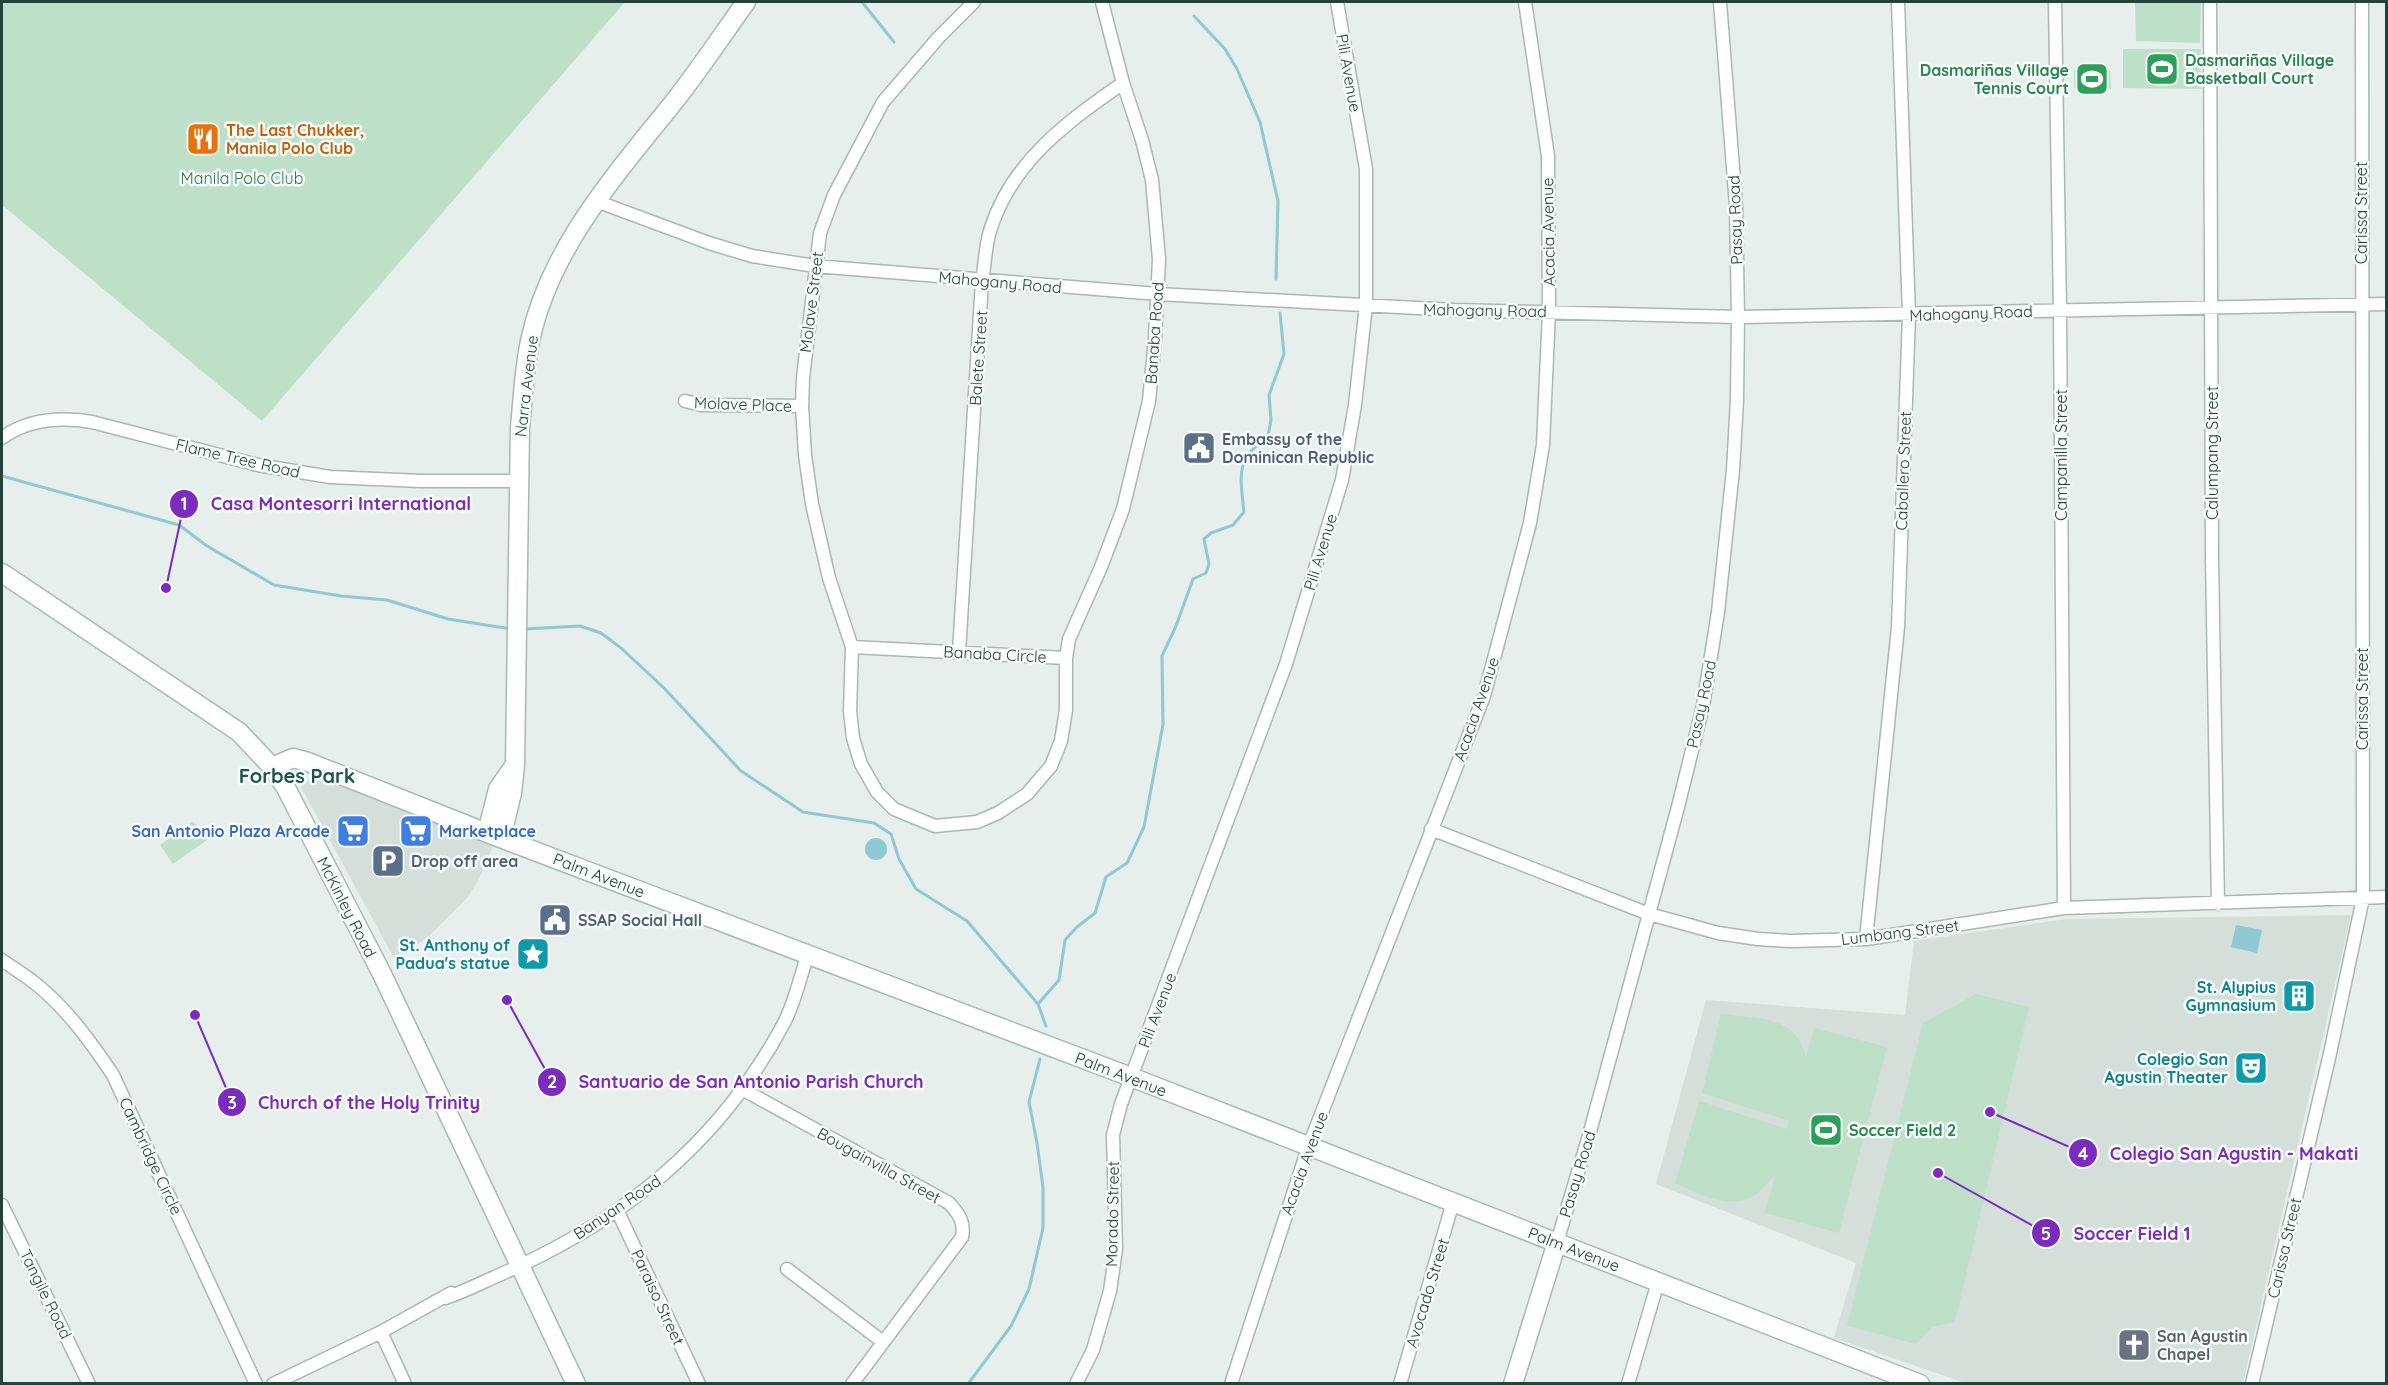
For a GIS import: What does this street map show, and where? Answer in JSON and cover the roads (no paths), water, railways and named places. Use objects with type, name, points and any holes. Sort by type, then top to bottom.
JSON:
[{"type":"street","name":"Narra Avenue","points":[[494,836],[512,794],[518,481],[521,416],[530,341],[552,276],[596,201],[688,84],[746,2]]},
{"type":"street","name":"Molave Street","points":[[852,647],[829,578],[812,504],[802,406],[805,347],[820,233],[834,195],[883,102],[939,36],[974,2]]},
{"type":"street","name":"Banaba Road","points":[[1066,658],[1069,639],[1101,567],[1123,509],[1136,462],[1149,401],[1160,259],[1152,180],[1102,2]]},
{"type":"street","name":"Pili Avenue","points":[[1131,1077],[1290,653],[1342,480],[1355,405],[1366,305],[1366,169],[1337,2]]},
{"type":"street","name":"Acacia Avenue","points":[[1231,1383],[1308,1148],[1484,696],[1530,523],[1543,445],[1549,311],[1548,156],[1525,2]]},
{"type":"street","name":"Pasay Road","points":[[1513,1383],[1588,1139],[1649,914],[1703,706],[1718,612],[1733,470],[1738,317],[1736,206],[1720,2]]},
{"type":"street","name":"Caballero Street","points":[[1866,939],[1898,627],[1909,315],[1898,2]]},
{"type":"street","name":"Campanilla Street","points":[[2055,2],[2060,310],[2064,908]]},
{"type":"street","name":"Calumpang Street","points":[[2210,2],[2212,559],[2218,904]]},
{"type":"street","name":"Carissa Street","points":[[2252,1383],[2329,1058],[2362,898],[2360,304],[2362,2]]},
{"type":"street","name":"Balete Street","points":[[959,652],[982,281],[990,231],[1021,170],[1064,125],[1123,83]]},
{"type":"street","name":"Mahogany Road","points":[[596,201],[665,228],[752,256],[815,266],[1158,294],[1454,310],[1738,317],[2386,304]]},
{"type":"street","name":"Molave Place","points":[[684,401],[701,405],[802,406]]},
{"type":"street","name":"Flame Tree Road","points":[[2,438],[19,428],[38,422],[76,419],[258,465],[330,477],[421,481],[518,481]]},
{"type":"street","name":"McKinley Road","points":[[2,573],[239,732],[272,767],[382,974],[576,1383]]},
{"type":"street","name":"Banaba Circle","points":[[852,647],[959,652],[1066,658],[1066,710],[1061,741],[1051,766],[1027,794],[998,813],[977,822],[935,826],[894,810],[877,792],[861,764],[853,738],[850,711],[852,647]]},
{"type":"street","name":"Palm Avenue","points":[[272,767],[293,758],[320,768],[1131,1077],[1308,1148],[1454,1202],[1920,1383]]},
{"type":"street","points":[[285,788],[291,775],[299,770],[320,768]]},
{"type":"street","name":"Lumbang Street","points":[[1431,829],[1649,914],[1718,933],[1758,939],[1790,941],[1866,939],[2064,908],[2386,897]]},
{"type":"street","name":"Banyan Road","points":[[273,1383],[381,1332],[445,1298],[456,1289],[492,1278],[544,1255],[617,1210],[658,1181],[705,1135],[742,1089],[784,1022],[808,954]]},
{"type":"street","name":"Cambridge Circle","points":[[2,960],[36,984],[72,1018],[113,1075],[256,1383]]},
{"type":"street","name":"Morado Street","points":[[1076,1383],[1093,1350],[1110,1291],[1116,1249],[1113,1135],[1131,1077]]},
{"type":"street","name":"Bougainvilla Street","points":[[742,1089],[949,1203],[960,1216],[964,1228],[962,1237],[852,1383]]},
{"type":"street","name":"Avocado Street","points":[[1400,1383],[1454,1202]]},
{"type":"street","name":"Tangile Road","points":[[2,1204],[89,1383]]},
{"type":"street","name":"Paraiso Street","points":[[617,1210],[699,1383]]},
{"type":"street","points":[[787,1269],[883,1341]]},
{"type":"street","points":[[1628,1383],[1658,1282]]},
{"type":"street","points":[[381,1332],[405,1383]]},
{"type":"water","points":[[876,838],[884,841],[887,849],[884,857],[876,860],[868,857],[865,849],[868,841]]},
{"type":"water","points":[[2236,925],[2262,930],[2257,953],[2231,947]]},
{"type":"waterway","points":[[862,2],[894,42]]},
{"type":"waterway","points":[[1194,16],[1225,49],[1237,69],[1260,122],[1278,201],[1276,279]]},
{"type":"waterway","points":[[1038,1004],[1059,980],[1065,940],[1095,913],[1106,877],[1127,863],[1144,827],[1163,725],[1162,656],[1193,579],[1206,573],[1209,564],[1204,539],[1211,533],[1233,525],[1244,512],[1241,487],[1242,469],[1250,453],[1268,436],[1271,420],[1269,395],[1284,354],[1280,313]]},
{"type":"waterway","points":[[2,476],[179,525],[207,546],[274,585],[341,596],[387,600],[448,619],[511,629]]},
{"type":"waterway","points":[[525,629],[580,626],[601,633],[621,648],[664,688],[741,771],[803,812],[874,823],[891,834],[899,859],[916,889],[967,921],[1038,1004],[1046,1026]]},
{"type":"waterway","points":[[968,1384],[1011,1326],[1029,1289],[1043,1228],[1043,1187],[1029,1102],[1040,1059]]},
{"type":"place","name":"Dasmariñas Village Basketball Court","points":[[2162,69]]},
{"type":"place","name":"Dasmariñas Village Tennis Court","points":[[2092,79]]},
{"type":"place","name":"The Last Chukker, Manila Polo Club","points":[[203,139]]},
{"type":"place","name":"Embassy of the Dominican Republic","points":[[1199,448]]},
{"type":"place","name":"Casa Montesorri International","points":[[166,588]]},
{"type":"place","name":"San Antonio Plaza Arcade","points":[[353,831]]},
{"type":"place","name":"Marketplace","points":[[416,831]]},
{"type":"place","name":"Drop off area","points":[[388,861]]},
{"type":"place","name":"SSAP Social Hall","points":[[555,920]]},
{"type":"place","name":"St. Anthony of Padua's statue","points":[[533,954]]},
{"type":"place","name":"St. Alypius Gymnasium","points":[[2299,996]]},
{"type":"place","name":"Santuario de San Antonio Parish Church","points":[[507,1000]]},
{"type":"place","name":"Church of the Holy Trinity","points":[[195,1015]]},
{"type":"place","name":"Colegio San Agustin Theater","points":[[2251,1068]]},
{"type":"place","name":"Colegio San Agustin - Makati","points":[[1990,1112]]},
{"type":"place","name":"Soccer Field 2","points":[[1826,1130]]},
{"type":"place","name":"Soccer Field 1","points":[[1938,1173]]},
{"type":"place","name":"San Agustin Chapel","points":[[2134,1345]]},
{"type":"district","name":"Forbes Park","points":[[297,776]]},
{"type":"park label","name":"Manila Polo Club","points":[[242,178]]}]
